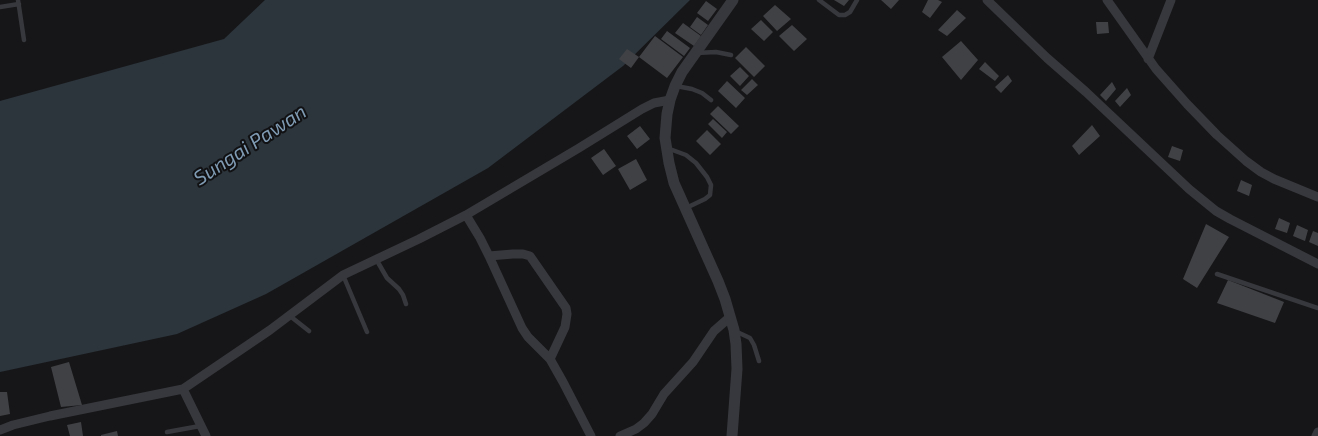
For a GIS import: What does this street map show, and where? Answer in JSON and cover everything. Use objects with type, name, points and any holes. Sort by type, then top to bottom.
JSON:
[{"type":"street","points":[[732,436],[736,369],[734,330],[718,281],[674,183],[666,147],[666,127],[670,100],[675,86],[733,0]]},
{"type":"street","points":[[987,0],[1170,172],[1216,211],[1318,264]]},
{"type":"street","points":[[1107,0],[1148,59],[1217,135],[1246,161],[1274,180],[1318,197]]},
{"type":"street","points":[[1148,59],[1171,0]]},
{"type":"street","points":[[0,430],[50,416],[183,389],[290,316],[343,275],[466,215],[642,109],[654,103],[670,100]]},
{"type":"street","points":[[466,215],[489,256],[522,328],[528,338],[550,359],[591,436]]},
{"type":"street","points":[[489,256],[513,254],[530,256],[566,308],[568,314],[565,327],[550,359]]},
{"type":"street","points":[[620,436],[644,423],[664,394],[694,362],[714,331],[730,317]]},
{"type":"street","points":[[183,389],[206,436]]},
{"type":"street","points":[[1316,436],[1318,432]]},
{"type":"lane","points":[[819,0],[839,15],[845,15],[850,12],[857,0]]},
{"type":"lane","points":[[0,7],[18,2],[24,40]]},
{"type":"lane","points":[[695,54],[716,52],[731,55]]},
{"type":"lane","points":[[675,86],[692,88],[712,100]]},
{"type":"lane","points":[[666,147],[686,155],[696,163],[711,185],[710,195],[685,208]]},
{"type":"lane","points":[[376,259],[387,278],[399,289],[406,304]]},
{"type":"lane","points":[[1217,274],[1318,308]]},
{"type":"lane","points":[[343,275],[367,332]]},
{"type":"lane","points":[[290,316],[308,331]]},
{"type":"lane","points":[[734,330],[750,338],[759,361]]},
{"type":"lane","points":[[167,432],[201,426]]},
{"type":"water","name":"Sungai Pawan","points":[[265,0],[690,0],[623,66],[488,168],[266,294],[177,334],[0,372],[0,101],[224,39]]},
{"type":"building","points":[[834,0],[849,0],[844,6]]},
{"type":"building","points":[[881,0],[899,0],[891,9]]},
{"type":"building","points":[[928,0],[942,2],[930,18],[922,12]]},
{"type":"building","points":[[706,1],[717,9],[708,21],[697,13]]},
{"type":"building","points":[[775,5],[791,19],[777,31],[763,16]]},
{"type":"building","points":[[957,10],[966,18],[947,36],[938,30]]},
{"type":"building","points":[[697,17],[708,25],[701,35],[690,27]]},
{"type":"building","points":[[761,20],[773,32],[764,41],[751,29]]},
{"type":"building","points":[[1096,22],[1108,22],[1109,33],[1097,34]]},
{"type":"building","points":[[683,23],[701,36],[694,46],[675,33]]},
{"type":"building","points":[[792,25],[807,39],[794,51],[779,36]]},
{"type":"building","points":[[667,31],[690,48],[684,56],[661,39]]},
{"type":"building","points":[[655,36],[683,57],[667,78],[639,57]]},
{"type":"building","points":[[961,41],[978,60],[961,80],[942,57]]},
{"type":"building","points":[[746,47],[765,66],[754,77],[735,58]]},
{"type":"building","points":[[627,49],[639,57],[631,68],[619,59]]},
{"type":"building","points":[[985,62],[999,76],[995,81],[979,69]]},
{"type":"building","points":[[740,67],[749,76],[740,86],[730,76]]},
{"type":"building","points":[[1008,75],[1012,81],[1001,93],[995,87]]},
{"type":"building","points":[[752,79],[758,85],[747,95],[741,90]]},
{"type":"building","points":[[727,81],[745,98],[736,108],[718,91]]},
{"type":"building","points":[[1112,82],[1116,89],[1106,101],[1100,95]]},
{"type":"building","points":[[1127,88],[1131,95],[1120,107],[1115,101]]},
{"type":"building","points":[[718,106],[739,126],[731,134],[710,114]]},
{"type":"building","points":[[713,119],[727,132],[722,138],[708,124]]},
{"type":"building","points":[[1092,125],[1100,136],[1079,155],[1072,146]]},
{"type":"building","points":[[640,126],[650,139],[637,149],[627,136]]},
{"type":"building","points":[[707,130],[721,144],[710,155],[696,141]]},
{"type":"building","points":[[1172,146],[1183,150],[1180,161],[1168,157]]},
{"type":"building","points":[[604,149],[616,166],[603,175],[591,158]]},
{"type":"building","points":[[636,159],[647,180],[630,190],[618,169]]},
{"type":"building","points":[[1241,180],[1252,185],[1249,196],[1237,191]]},
{"type":"building","points":[[1279,218],[1290,223],[1287,233],[1275,229]]},
{"type":"building","points":[[1206,224],[1229,237],[1197,288],[1183,279]]},
{"type":"building","points":[[1297,225],[1308,230],[1305,241],[1293,236]]},
{"type":"building","points":[[1313,231],[1318,233],[1318,246],[1309,242]]},
{"type":"building","points":[[1228,280],[1284,302],[1275,323],[1217,303]]},
{"type":"building","points":[[69,362],[82,405],[61,407],[51,367]]},
{"type":"building","points":[[0,392],[7,392],[10,414],[0,416]]},
{"type":"building","points":[[81,422],[83,436],[70,436],[67,425]]},
{"type":"building","points":[[117,431],[118,436],[101,436],[101,435]]}]
